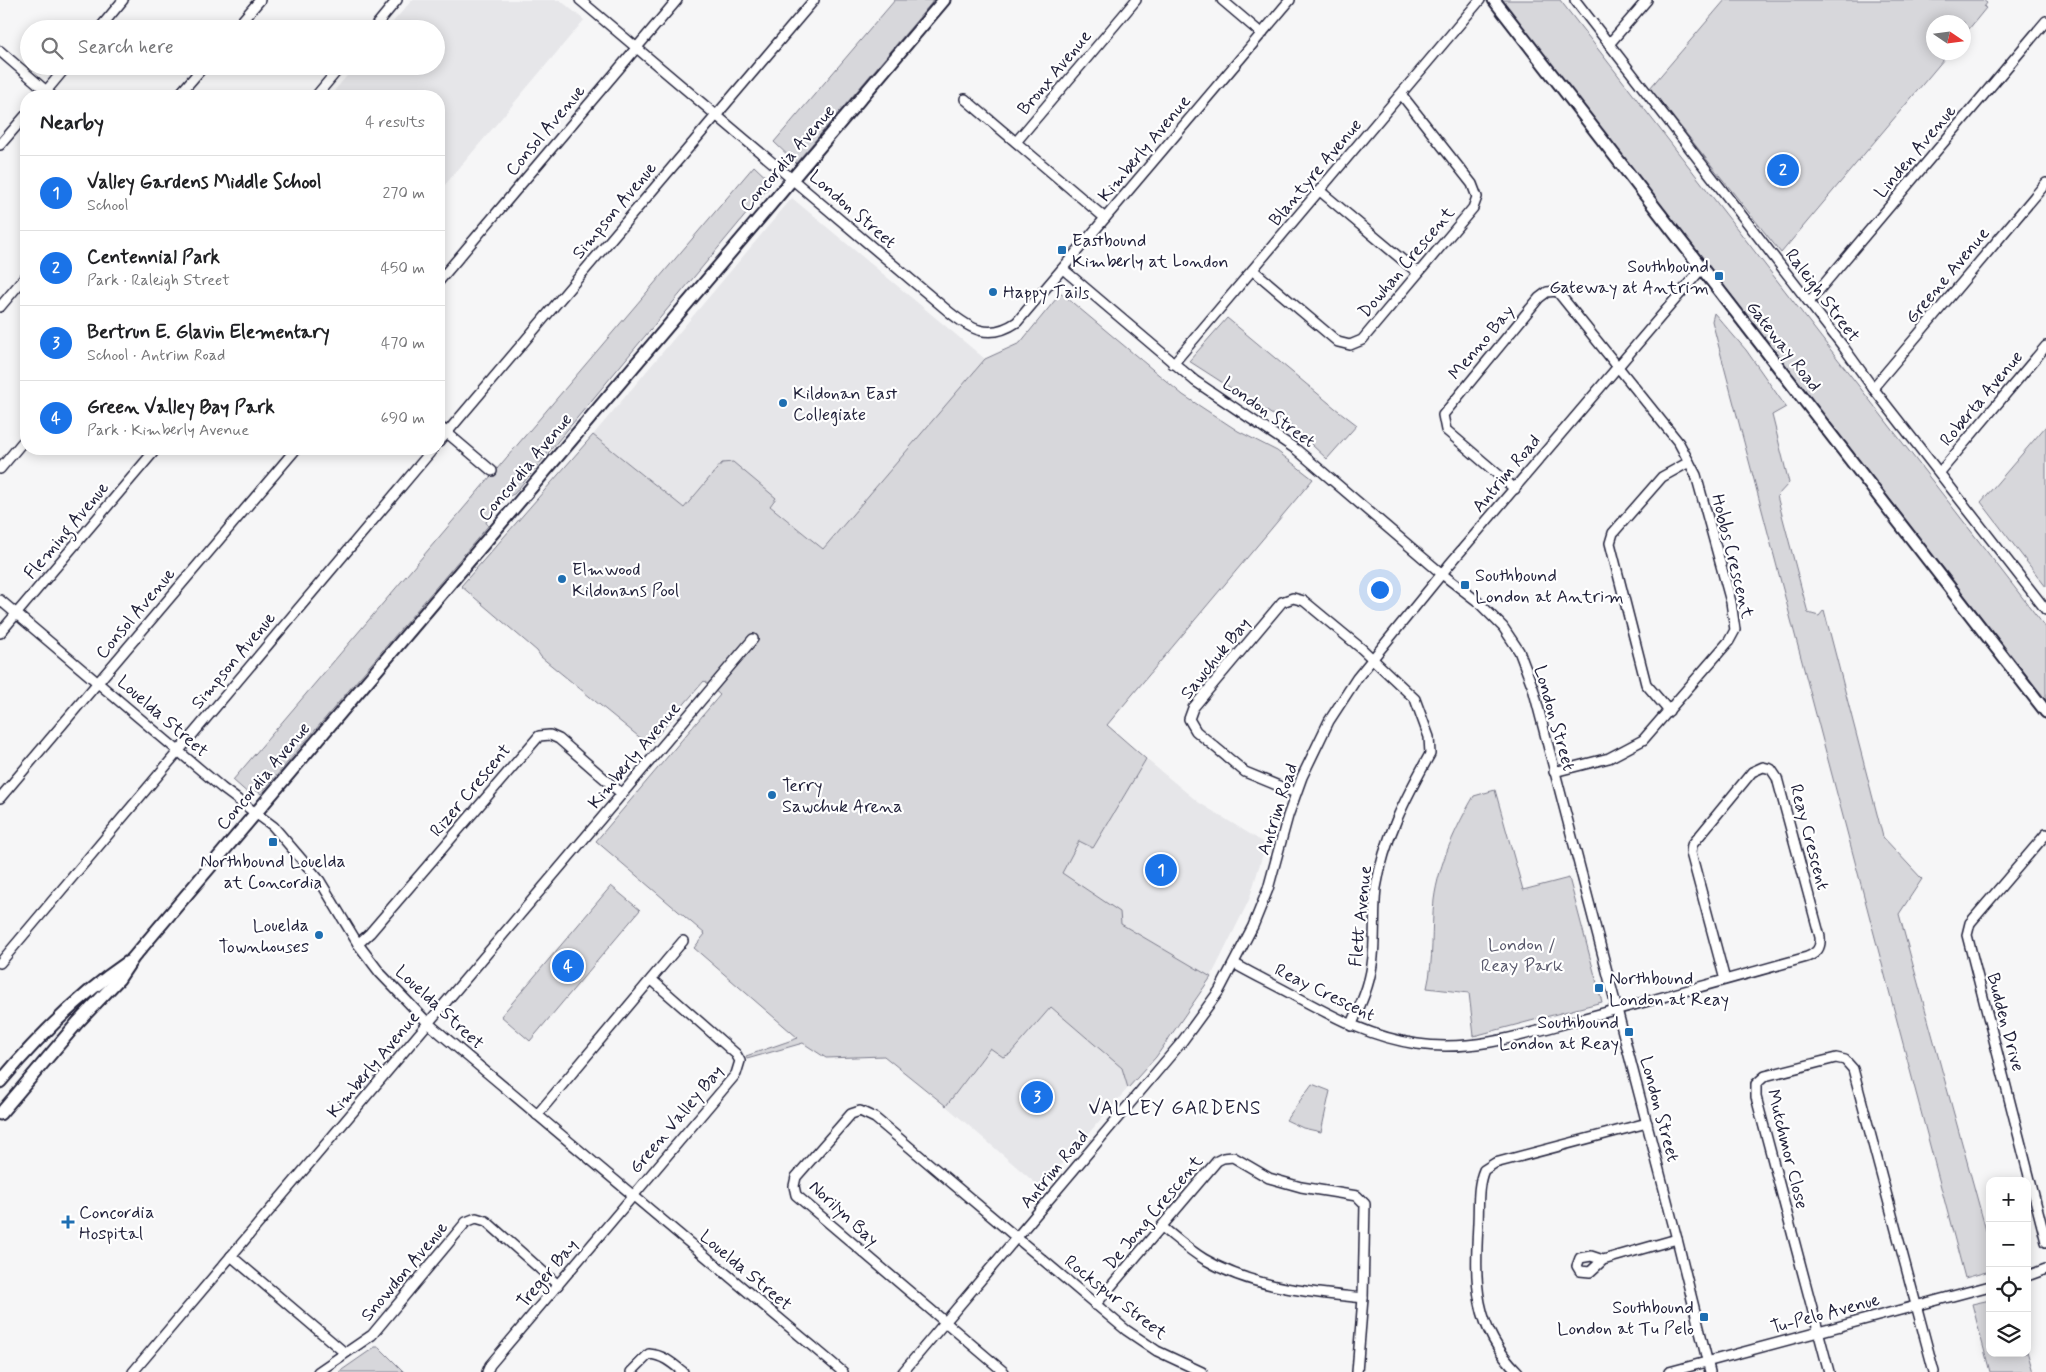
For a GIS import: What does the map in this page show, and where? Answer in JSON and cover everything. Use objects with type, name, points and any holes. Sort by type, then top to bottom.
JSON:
[{"type":"main road","name":"Concordia Avenue","points":[[0,1114],[119,979],[133,958],[254,813],[944,0]]},
{"type":"main road","name":"Gateway Road","points":[[1494,0],[2046,712]]},
{"type":"main road","name":"Concordia Avenue","points":[[0,1082],[41,1035],[112,973],[133,958]]},
{"type":"street","points":[[106,20],[123,0]]},
{"type":"street","points":[[243,20],[260,0]]},
{"type":"street","points":[[381,20],[398,0]]},
{"type":"street","name":"London Street","points":[[580,0],[760,154],[771,159],[968,328],[981,332],[1004,329],[1022,317]]},
{"type":"street","name":"Consol Avenue","points":[[445,274],[677,0]]},
{"type":"street","name":"Simpson Avenue","points":[[445,434],[814,0]]},
{"type":"street","name":"Bronx Avenue","points":[[1016,142],[1136,0]]},
{"type":"street","points":[[1222,0],[1262,34]]},
{"type":"street","name":"Kimberly Avenue","points":[[1022,317],[1290,0]]},
{"type":"street","name":"Blantyre Avenue","points":[[1173,364],[1480,0]]},
{"type":"street","name":"Raleigh Street","points":[[1575,0],[1872,388],[1940,472],[2046,610]]},
{"type":"street","points":[[1610,44],[1647,0]]},
{"type":"street","name":"Linden Avenue","points":[[1808,302],[2046,22]]},
{"type":"street","points":[[0,51],[20,69]]},
{"type":"street","points":[[26,75],[43,90]]},
{"type":"street","points":[[50,90],[61,75]]},
{"type":"street","points":[[183,90],[196,75]]},
{"type":"street","points":[[321,90],[334,75]]},
{"type":"street","name":"Dowhan Crescent","points":[[1253,270],[1338,342],[1350,345],[1362,340],[1473,208],[1477,197],[1472,184],[1401,94]]},
{"type":"street","points":[[965,99],[1106,218]]},
{"type":"street","points":[[0,146],[20,121]]},
{"type":"street","name":"Greene Avenue","points":[[1872,388],[2046,183]]},
{"type":"street","points":[[1320,191],[1418,273]]},
{"type":"street","name":"Antrim Road","points":[[903,1372],[946,1324],[1201,1018],[1235,964],[1268,889],[1296,793],[1329,721],[1371,659],[1702,268]]},
{"type":"street","name":"London Street","points":[[1063,269],[1173,364],[1219,398],[1297,450],[1491,614],[1519,651],[1533,688],[1710,1372]]},
{"type":"street","points":[[0,307],[20,283]]},
{"type":"street","name":"Menno Bay","points":[[1515,488],[1446,430],[1443,415],[1539,298],[1547,292],[1557,291],[1618,367]]},
{"type":"street","name":"Roberta Avenue","points":[[1940,472],[2046,346]]},
{"type":"street","name":"Hobbs Crescent","points":[[1554,772],[1609,758],[1643,740],[1729,641],[1735,630],[1731,602],[1696,475],[1679,443],[1618,367]]},
{"type":"street","points":[[447,432],[492,471]]},
{"type":"street","points":[[0,469],[20,445]]},
{"type":"street","name":"Fleming Avenue","points":[[0,633],[151,455]]},
{"type":"street","name":"Consol Avenue","points":[[0,798],[291,455]]},
{"type":"street","name":"Simpson Avenue","points":[[0,962],[428,455]]},
{"type":"street","points":[[1669,711],[1646,684],[1610,543],[1614,533],[1662,477],[1689,462]]},
{"type":"street","name":"Sawchuk Bay","points":[[1296,793],[1245,772],[1196,731],[1189,719],[1190,713],[1287,599],[1292,598],[1304,601],[1371,659]]},
{"type":"street","name":"Louelda Street","points":[[0,600],[178,752],[273,826],[305,861],[324,886],[358,944],[392,986],[428,1023],[843,1372]]},
{"type":"street","name":"Kimberly Avenue","points":[[133,1372],[753,639]]},
{"type":"street","name":"Flett Avenue","points":[[1351,1026],[1363,999],[1371,972],[1376,888],[1387,847],[1400,809],[1431,749],[1420,708],[1415,699],[1371,659]]},
{"type":"street","name":"Rizer Crescent","points":[[358,944],[376,926],[540,736],[550,735],[559,739],[622,794]]},
{"type":"street","name":"Reay Crescent","points":[[1235,964],[1351,1026],[1417,1044],[1466,1045],[1503,1039],[1725,980],[1807,957],[1817,952],[1820,947],[1820,937],[1777,778],[1771,769],[1763,766],[1752,772],[1692,845],[1691,853],[1725,980]]},
{"type":"street","name":"Budden Drive","points":[[2046,834],[1970,923],[1967,935],[2046,1242]]},
{"type":"street","points":[[536,1115],[683,941]]},
{"type":"street","name":"Green Valley Bay","points":[[633,1196],[736,1074],[740,1066],[736,1054],[652,980]]},
{"type":"street","name":"Mutchmor Close","points":[[1818,1332],[1756,1097],[1756,1084],[1765,1076],[1832,1058],[1845,1060],[1853,1069],[1916,1307]]},
{"type":"street","name":"Norilyn Bay","points":[[1004,1372],[796,1195],[794,1186],[796,1177],[851,1114],[860,1111],[875,1118],[1017,1238]]},
{"type":"street","points":[[1518,1372],[1502,1354],[1493,1339],[1478,1301],[1476,1254],[1480,1184],[1484,1170],[1495,1163],[1647,1123]]},
{"type":"street","name":"De Jong Crescent","points":[[1095,1305],[1217,1161],[1228,1156],[1239,1159],[1269,1178],[1284,1183],[1357,1196],[1365,1204],[1367,1210],[1363,1298],[1357,1372]]},
{"type":"street","name":"Treger Bay","points":[[487,1372],[490,1364],[633,1196]]},
{"type":"street","name":"Snowdon Avenue","points":[[318,1372],[372,1335],[466,1222],[476,1218],[486,1222],[558,1285]]},
{"type":"street","points":[[1162,1226],[1204,1259],[1239,1275],[1287,1289],[1363,1298]]},
{"type":"street","name":"Rockspur Street","points":[[1017,1238],[1095,1305],[1143,1342],[1186,1369],[1202,1372]]},
{"type":"street","points":[[1603,1260],[1677,1239]]},
{"type":"street","points":[[231,1256],[345,1353]]},
{"type":"street","points":[[2031,1275],[2046,1269]]},
{"type":"street","name":"Tu-Pelo Avenue","points":[[1669,1372],[1986,1287]]},
{"type":"street","points":[[1916,1307],[1934,1372]]},
{"type":"street","points":[[1818,1332],[1829,1372]]},
{"type":"street","points":[[631,1372],[649,1354],[657,1355],[669,1361],[683,1372]]},
{"type":"shaded area","points":[[412,0],[560,0],[584,20],[445,185],[445,90],[335,90],[348,75],[445,75],[445,20],[395,20]]},
{"type":"shaded area","name":"Kildonan East Collegiate","points":[[792,198],[985,359],[823,549],[770,505],[775,502],[774,500],[722,463],[684,508],[593,435]]},
{"type":"shaded area","points":[[1146,759],[1198,802],[1266,844],[1249,900],[1211,977],[1120,924],[1061,874],[1079,840],[1093,848]]},
{"type":"shaded area","points":[[1051,1007],[1123,1068],[1128,1088],[1041,1188],[946,1106],[991,1047],[1010,1054]]},
{"type":"green space","points":[[895,0],[934,0],[796,163],[774,142]]},
{"type":"green space","points":[[1502,0],[1560,0],[2046,628],[2046,700]]},
{"type":"green space","points":[[1725,0],[1983,0],[1987,3],[1984,7],[1986,8],[1971,26],[1971,15],[1926,15],[1926,60],[1943,60],[1781,253],[1650,88]]},
{"type":"green space","points":[[754,166],[772,183],[514,494],[507,497],[486,522],[488,526],[261,794],[256,790],[251,796],[233,780]]},
{"type":"green space","points":[[1061,293],[1183,395],[1238,431],[1277,451],[1313,479],[1107,725],[1146,759],[1093,848],[1079,841],[1062,873],[1120,912],[1121,924],[1211,977],[1156,1057],[1128,1088],[1122,1068],[1051,1007],[1010,1054],[1003,1057],[990,1048],[946,1106],[884,1056],[826,1058],[803,1043],[747,1059],[746,1056],[798,1038],[694,948],[705,934],[596,841],[720,695],[704,681],[649,745],[541,657],[537,651],[461,586],[593,435],[684,508],[722,463],[733,462],[776,498],[770,506],[823,549],[985,359],[1020,343]]},
{"type":"green space","points":[[1714,313],[1746,350],[1786,407],[1772,415],[1789,483],[1777,496],[1808,613],[1819,616],[1824,610],[1883,837],[1922,879],[1899,914],[1986,1230],[1986,1272],[1965,1278],[1712,321]]},
{"type":"green space","points":[[1227,318],[1357,425],[1327,459],[1296,430],[1189,361]]},
{"type":"green space","points":[[2046,426],[2046,587],[1981,502]]},
{"type":"green space","name":"London / Reay Park","points":[[1495,790],[1523,890],[1569,878],[1602,1002],[1474,1036],[1469,993],[1427,988],[1432,955],[1434,900],[1444,859],[1467,808],[1474,796]]},
{"type":"green space","points":[[611,886],[640,910],[530,1041],[501,1016]]},
{"type":"green space","points":[[1312,1084],[1330,1091],[1321,1132],[1303,1128],[1286,1120]]},
{"type":"green space","points":[[1986,1301],[1986,1357],[1972,1304]]},
{"type":"green space","points":[[375,1347],[379,1347],[404,1372],[339,1372]]},
{"type":"green space","points":[[1986,1357],[2029,1357],[2033,1372],[1990,1372]]},
{"type":"place","name":"Centennial Park","points":[[1783,170]]},
{"type":"place","name":"Eastbound Kimberly at London","points":[[1062,250]]},
{"type":"place","name":"Southbound Gateway at Antrim","points":[[1719,276]]},
{"type":"place","name":"Happy Tails","points":[[993,292]]},
{"type":"place","name":"Kildonan East Collegiate","points":[[783,403]]},
{"type":"place","name":"Elmwood Kildonans Pool","points":[[562,579]]},
{"type":"place","name":"Southbound London at Antrim","points":[[1465,585]]},
{"type":"place","name":"Terry Sawchuk Arena","points":[[772,795]]},
{"type":"place","name":"Northbound Louelda at Concordia","points":[[273,842]]},
{"type":"place","name":"Valley Gardens Middle School","points":[[1161,870]]},
{"type":"place","name":"Louelda Townhouses","points":[[319,935]]},
{"type":"place","name":"Green Valley Bay Park","points":[[568,966]]},
{"type":"place","name":"Northbound London at Reay","points":[[1599,988]]},
{"type":"place","name":"Southbound London at Reay","points":[[1629,1032]]},
{"type":"place","name":"Bertrun E. Glavin Elementary","points":[[1037,1097]]},
{"type":"place","name":"Concordia Hospital","points":[[68,1222]]},
{"type":"place","name":"Southbound London at Tu Pelo","points":[[1704,1317]]},
{"type":"district","name":"VALLEY GARDENS","points":[[1175,1107]]}]
